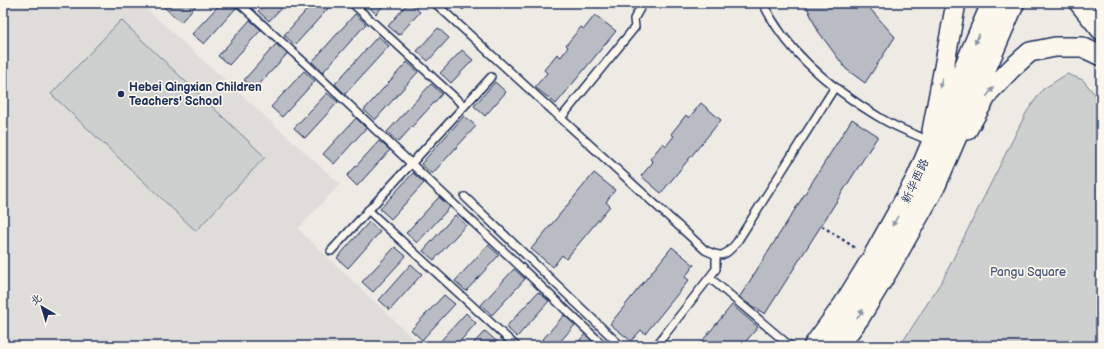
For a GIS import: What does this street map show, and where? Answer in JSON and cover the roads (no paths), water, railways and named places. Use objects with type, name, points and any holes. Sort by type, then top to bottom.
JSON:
[{"type":"main road","points":[[928,148],[956,3]]},
{"type":"main road","name":"新华西路","points":[[815,346],[844,306],[873,259],[918,178],[928,148],[993,3]]},
{"type":"main road","name":"新华西路","points":[[837,346],[859,316],[934,186],[1013,3]]},
{"type":"main road","points":[[1079,3],[1101,30]]},
{"type":"main road","points":[[934,186],[989,92],[1030,52],[1054,47],[1082,47],[1101,56]]},
{"type":"lane","points":[[239,3],[604,346]]},
{"type":"lane","points":[[352,3],[464,106]]},
{"type":"lane","points":[[435,3],[704,250],[716,255],[724,255],[737,242],[835,87]]},
{"type":"lane","points":[[561,118],[635,27],[634,19],[643,3]]},
{"type":"lane","points":[[763,3],[784,37],[810,67],[835,87],[883,120],[928,148]]},
{"type":"lane","points":[[331,251],[491,77]]},
{"type":"lane","points":[[465,197],[621,346]]},
{"type":"lane","points":[[368,210],[516,346]]},
{"type":"lane","points":[[656,346],[716,269],[716,255]]},
{"type":"lane","points":[[710,278],[790,346]]},
{"type":"place","name":"Hebei Qingxian Children Teachers' School","points":[[121,94]]},
{"type":"park label","name":"Pangu Square","points":[[1028,272]]}]
